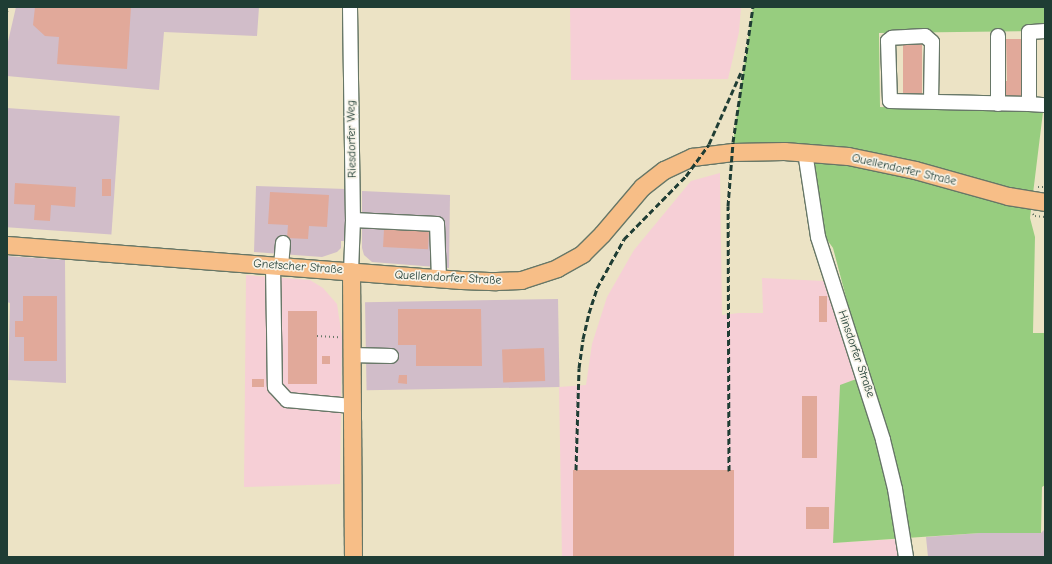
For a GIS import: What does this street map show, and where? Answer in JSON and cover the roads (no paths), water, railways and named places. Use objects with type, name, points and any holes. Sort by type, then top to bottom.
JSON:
[{"type":"main road","name":"Quellendorfer Straße","points":[[351,271],[439,279],[509,281],[534,277],[570,262],[592,244],[648,181],[664,170],[683,160],[702,155],[733,152],[805,152],[848,156],[886,163],[991,192],[1045,202]]},
{"type":"main road","name":"Gnetscher Straße","points":[[7,245],[351,271],[353,557]]},
{"type":"street","name":"Riesdorfer Weg","points":[[350,7],[353,220],[351,271]]},
{"type":"street","points":[[1029,104],[1029,32],[1045,31]]},
{"type":"street","points":[[931,102],[932,42],[925,36],[892,38],[888,41],[890,101],[1045,105]]},
{"type":"street","points":[[998,36],[998,104]]},
{"type":"street","name":"Hinsdorfer Straße","points":[[805,152],[820,242],[883,440],[895,489],[906,557]]},
{"type":"street","points":[[353,220],[437,224],[439,279]]},
{"type":"street","points":[[282,243],[277,266],[275,387],[287,400],[352,406]]},
{"type":"street","points":[[351,356],[391,356]]},
{"type":"railway","points":[[729,471],[728,206],[733,142],[753,7]]},
{"type":"railway","points":[[576,470],[579,368],[583,339],[597,288],[624,239],[686,176],[709,144],[741,72]]}]
